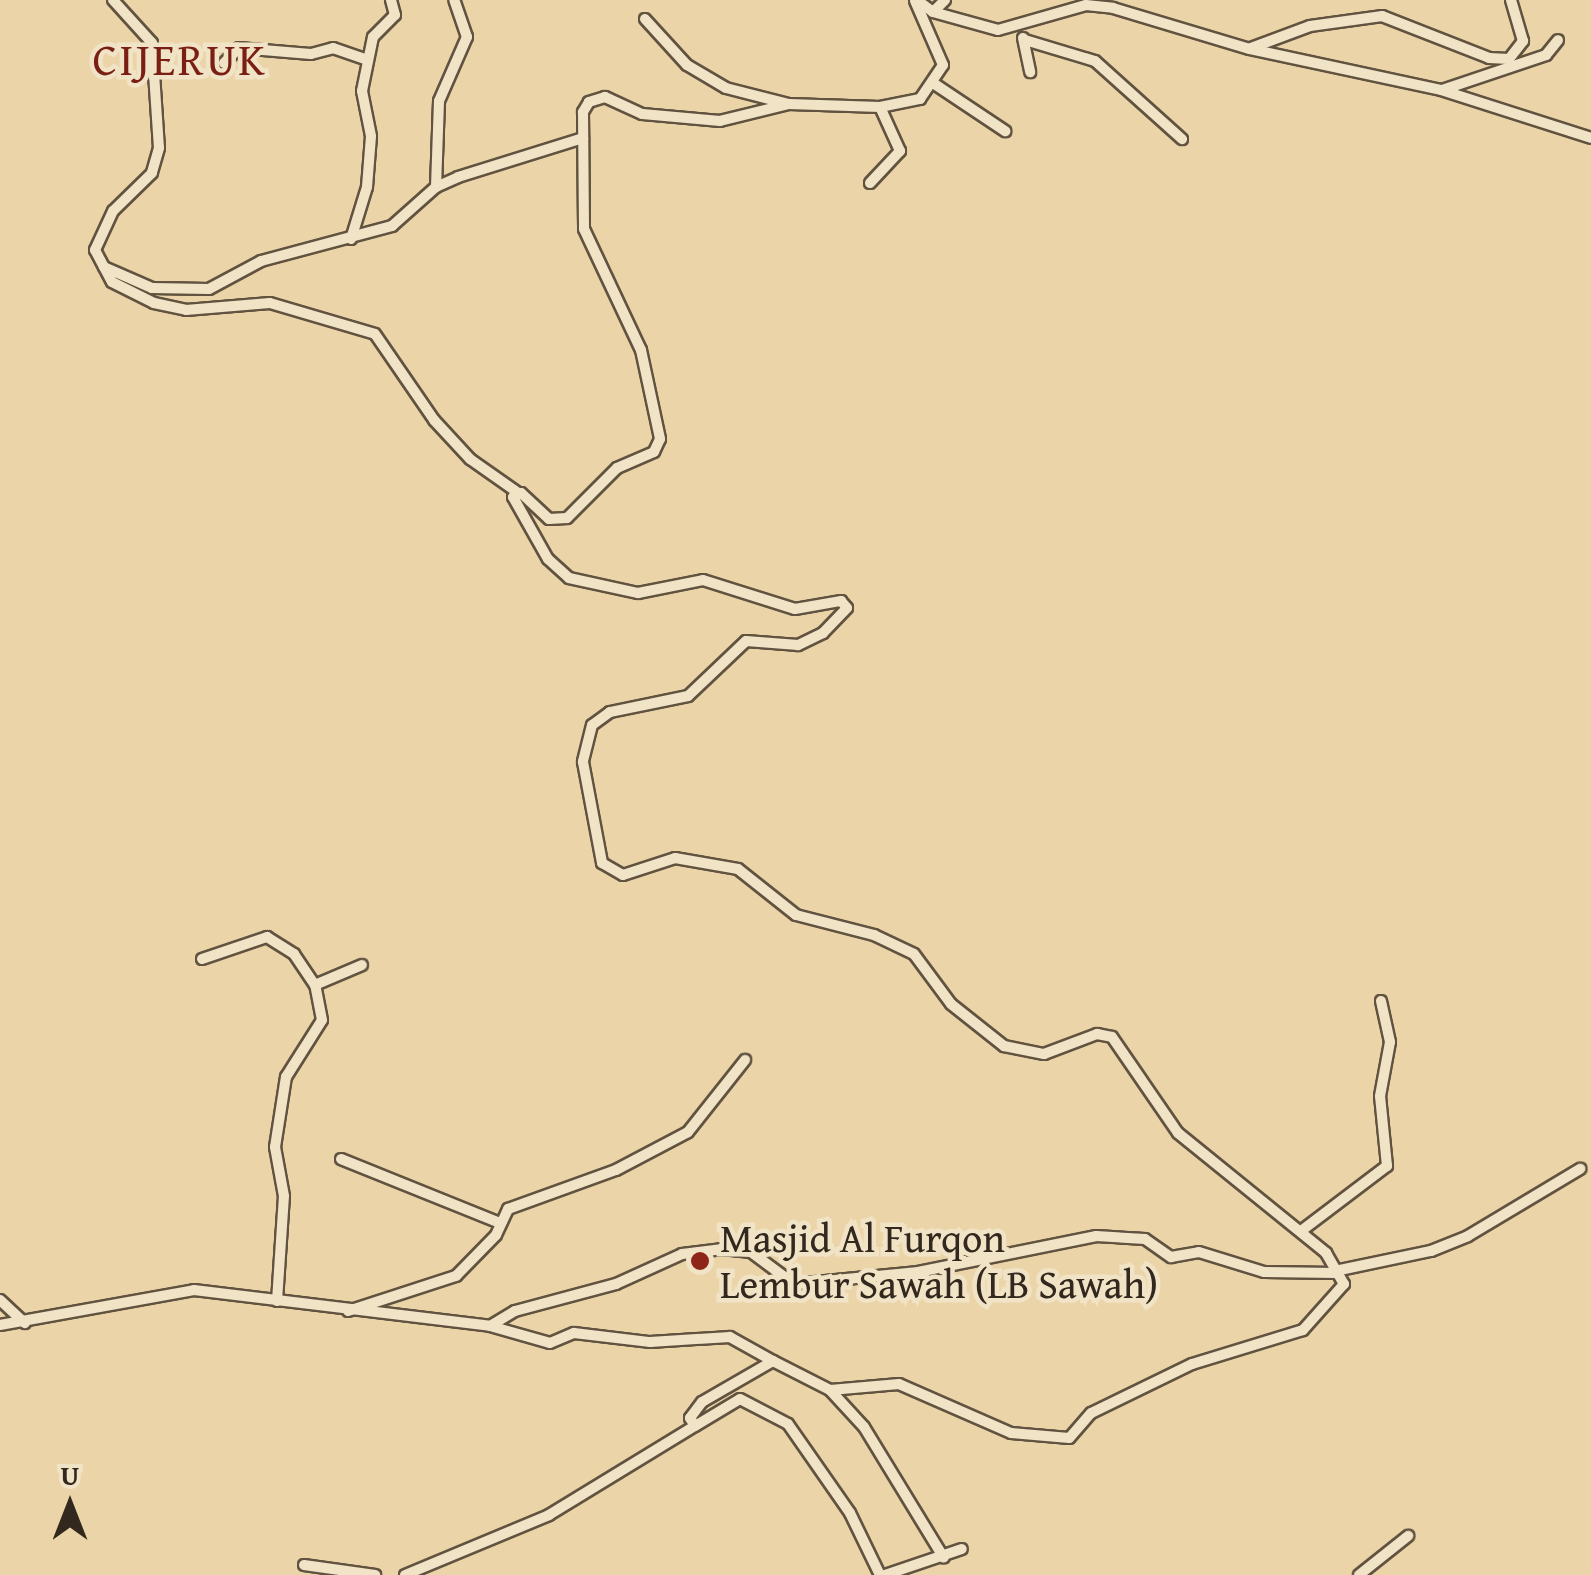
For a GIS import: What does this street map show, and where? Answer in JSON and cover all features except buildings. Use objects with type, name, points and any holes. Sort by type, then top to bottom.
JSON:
[{"type":"street","points":[[113,0],[152,43],[160,148],[152,173],[102,230],[95,250],[112,282],[154,304],[219,310],[270,303],[374,334],[434,420],[470,459],[549,519],[568,518],[617,468],[650,455],[659,443],[641,350],[584,229],[584,106],[605,97],[642,114],[720,120],[789,104]]},
{"type":"street","points":[[351,239],[367,187],[371,136],[361,100],[367,60],[373,37],[394,16],[391,0]]},
{"type":"street","points":[[436,187],[439,102],[467,38],[454,0]]},
{"type":"street","points":[[916,0],[934,12],[982,28],[1015,30],[1086,5],[1250,49],[1442,90],[1591,138]]},
{"type":"street","points":[[645,19],[688,66],[726,88],[789,104],[880,106],[920,99],[933,83],[944,58],[916,0]]},
{"type":"street","points":[[934,12],[944,0]]},
{"type":"street","points":[[1250,49],[1330,21],[1382,16],[1489,58],[1509,59],[1523,41],[1511,0]]},
{"type":"street","points":[[1015,30],[1025,40],[1095,61],[1182,139]]},
{"type":"street","points":[[1025,40],[1030,72]]},
{"type":"street","points":[[1442,90],[1546,55],[1558,40]]},
{"type":"street","points":[[224,63],[238,48],[311,54],[333,48],[367,60]]},
{"type":"street","points":[[933,83],[1005,130]]},
{"type":"street","points":[[870,183],[900,151],[880,106]]},
{"type":"street","points":[[100,265],[152,288],[192,291],[261,262],[392,226],[436,187],[583,138]]},
{"type":"street","points":[[517,492],[513,497],[548,559],[570,578],[638,594],[703,580],[795,609],[841,601],[847,608],[823,633],[798,645],[746,641],[688,696],[610,712],[592,725],[583,762],[600,856],[608,868],[630,874],[680,858],[738,869],[796,915],[874,935],[914,954],[950,1004],[1004,1046],[1044,1054],[1098,1034],[1112,1037],[1178,1133],[1300,1232],[1336,1272],[1342,1291],[1309,1326],[1192,1364],[1090,1413],[1069,1438],[1011,1433],[899,1384],[830,1390]]},
{"type":"street","points":[[202,959],[267,937],[294,954],[314,985],[322,1020],[286,1078],[279,1106],[275,1147],[284,1196],[276,1301]]},
{"type":"street","points":[[314,985],[362,965]]},
{"type":"street","points":[[1300,1232],[1387,1166],[1380,1096],[1390,1042],[1382,1001]]},
{"type":"street","points":[[346,1311],[456,1276],[500,1223],[526,1199],[616,1170],[688,1132],[745,1060]]},
{"type":"street","points":[[341,1159],[500,1223]]},
{"type":"street","points":[[490,1326],[515,1311],[616,1284],[682,1254],[721,1249],[751,1252],[794,1284],[918,1272],[1096,1236],[1146,1239],[1170,1256],[1199,1252],[1252,1270],[1336,1272],[1431,1251],[1468,1236],[1580,1170]]},
{"type":"street","points":[[0,1325],[194,1290],[490,1326],[550,1343],[574,1332],[650,1342],[730,1338],[830,1390],[874,1443],[944,1558]]},
{"type":"street","points":[[0,1300],[25,1323]]},
{"type":"street","points":[[695,1426],[690,1418],[702,1402],[773,1361]]},
{"type":"street","points":[[405,1575],[549,1515],[740,1399],[788,1424],[850,1514],[882,1575],[962,1549]]},
{"type":"street","points":[[1359,1575],[1408,1536]]},
{"type":"street","points":[[304,1565],[375,1575]]},
{"type":"place","name":"Masjid Al Furqon Lembur Sawah (LB Sawah)","points":[[700,1261]]},
{"type":"district","name":"CIJERUK","points":[[180,59]]}]
